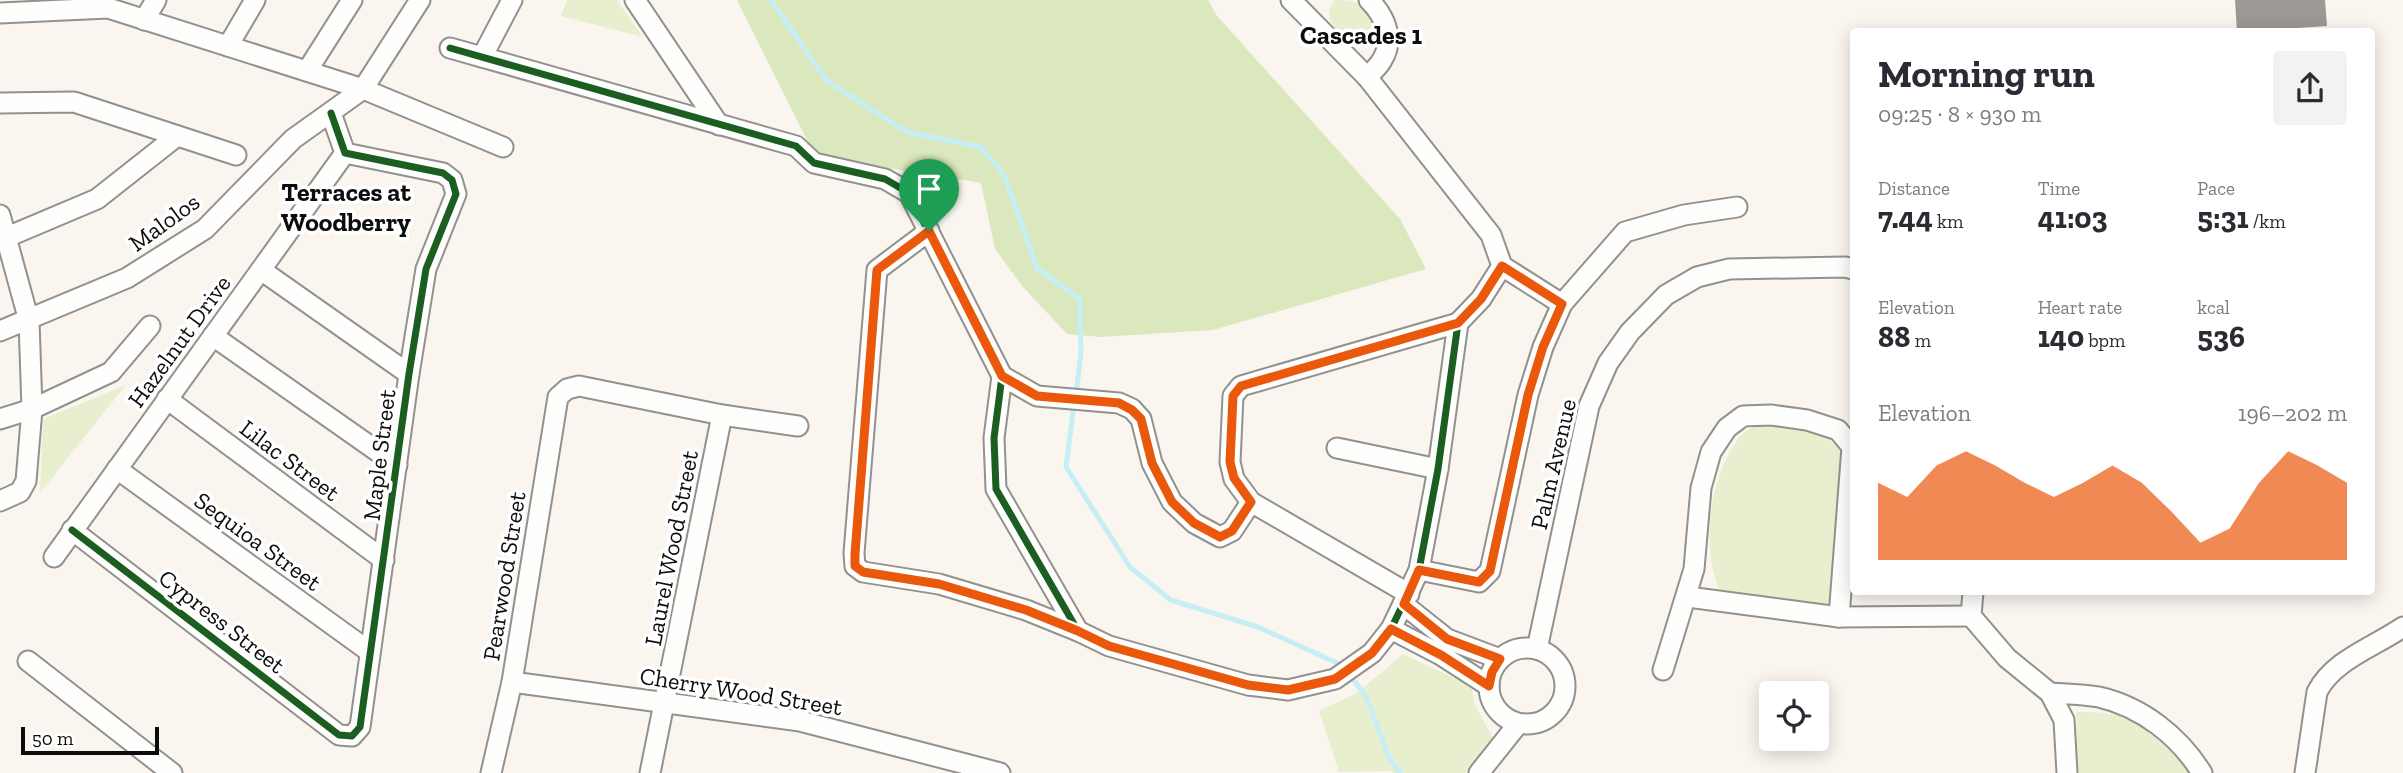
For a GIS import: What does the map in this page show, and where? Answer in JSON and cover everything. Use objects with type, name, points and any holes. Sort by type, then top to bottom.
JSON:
[{"type":"street","points":[[144,20],[156,0]]},
{"type":"street","points":[[228,47],[255,0]]},
{"type":"street","points":[[307,71],[352,0]]},
{"type":"street","points":[[363,89],[420,0]]},
{"type":"street","points":[[482,57],[512,0]]},
{"type":"street","points":[[635,0],[719,125]]},
{"type":"street","points":[[1367,77],[1383,59],[1388,36],[1382,13],[1369,0]]},
{"type":"street","points":[[1302,3],[1367,77],[1491,235],[1502,266],[1562,304]]},
{"type":"street","points":[[0,13],[24,6],[107,4],[144,20],[363,89],[503,147]]},
{"type":"street","points":[[450,48],[796,146],[814,163],[885,179],[909,193],[1002,376],[1037,396],[1119,403],[1132,410],[1141,419],[1152,463],[1172,502],[1194,523],[1220,537],[1232,531],[1251,502]]},
{"type":"street","name":"Malolos","points":[[0,331],[127,278],[205,229],[293,139],[363,89]]},
{"type":"street","points":[[0,103],[74,102],[236,155]]},
{"type":"street","points":[[331,113],[345,153]]},
{"type":"street","points":[[3,239],[97,199],[177,136]]},
{"type":"street","name":"Maple Street","points":[[345,153],[443,173],[452,180],[456,194],[426,269],[360,727],[352,736]]},
{"type":"street","name":"Hazelnut Drive","points":[[54,557],[345,153]]},
{"type":"street","points":[[1419,570],[1479,582],[1490,571],[1528,395],[1543,347],[1562,304],[1625,232],[1684,215],[1737,207]]},
{"type":"street","points":[[0,215],[3,239],[29,321],[32,409],[26,481],[20,492],[0,501]]},
{"type":"street","points":[[929,231],[877,270],[855,566],[863,572],[939,584],[1026,610],[1109,646],[1248,685],[1288,690],[1335,679],[1372,653],[1391,629],[1419,570],[1438,469],[1458,323]]},
{"type":"street","points":[[1500,659],[1447,639],[1406,599],[1251,502],[1234,478],[1230,462],[1233,396],[1241,386],[1458,323],[1481,299],[1502,266]]},
{"type":"street","name":"Palm Avenue","points":[[1537,649],[1588,406],[1608,363],[1630,332],[1666,295],[1697,277],[1729,269],[1850,268]]},
{"type":"street","points":[[261,270],[409,374]]},
{"type":"street","points":[[0,419],[32,409],[111,372],[150,326]]},
{"type":"street","points":[[213,336],[397,465]]},
{"type":"street","points":[[1002,376],[994,438],[996,489],[1078,631]]},
{"type":"street","name":"Pearwood Street","points":[[491,773],[512,682],[558,397],[567,388],[579,386],[722,415]]},
{"type":"street","name":"Lilac Street","points":[[167,399],[384,560]]},
{"type":"street","points":[[722,415],[798,426]]},
{"type":"street","name":"Laurel Wood Street","points":[[650,773],[722,415]]},
{"type":"street","points":[[1663,670],[1688,597],[1694,569],[1701,488],[1712,452],[1727,428],[1742,416],[1783,416],[1838,430],[1850,445]]},
{"type":"street","points":[[1337,448],[1438,469]]},
{"type":"street","name":"Sequioa Street","points":[[117,469],[370,652]]},
{"type":"street","points":[[1839,617],[1850,473]]},
{"type":"street","name":"Cypress Street","points":[[72,530],[339,735],[352,736]]},
{"type":"street","points":[[1973,595],[1971,616],[2007,658],[2050,692],[2064,720],[2067,773]]},
{"type":"street","points":[[1688,597],[1839,617],[1971,616]]},
{"type":"street","points":[[2305,773],[2317,692],[2323,681],[2338,667],[2403,627]]},
{"type":"street","points":[[1391,629],[1441,655],[1489,686]]},
{"type":"street","points":[[1524,648],[1537,649],[1550,656],[1560,667],[1565,681],[1565,696],[1558,709],[1547,719],[1533,724],[1518,724],[1503,716],[1493,703],[1489,686],[1492,672],[1500,659],[1511,652],[1524,648]]},
{"type":"street","points":[[28,661],[172,773]]},
{"type":"street","name":"Cherry Wood Street","points":[[512,682],[800,721],[926,764],[1000,773]]},
{"type":"street","points":[[2050,692],[2099,698],[2144,714],[2173,736],[2202,773]]},
{"type":"street","points":[[1479,773],[1518,724]]},
{"type":"green space","points":[[567,0],[617,0],[643,37],[561,16]]},
{"type":"green space","points":[[737,0],[1208,0],[1217,16],[1400,219],[1426,269],[1213,330],[1101,337],[1067,334],[1023,287],[995,249],[981,183],[815,156]]},
{"type":"green space","points":[[1335,0],[1356,2],[1373,13],[1375,31],[1371,43],[1354,44],[1337,30],[1329,13]]},
{"type":"green space","points":[[126,385],[40,493],[43,419]]},
{"type":"green space","points":[[1781,426],[1824,436],[1838,446],[1841,457],[1832,598],[1824,609],[1720,592],[1714,575],[1710,520],[1723,466],[1746,431],[1756,427]]},
{"type":"green space","points":[[1403,654],[1471,686],[1475,705],[1493,738],[1471,773],[1339,772],[1319,711],[1357,693]]},
{"type":"green space","points":[[2076,712],[2110,714],[2132,722],[2164,746],[2190,773],[2077,773]]},
{"type":"building","points":[[2235,0],[2325,0],[2327,26],[2237,28]]},
{"type":"waterway","points":[[771,0],[827,81],[907,132],[981,147],[1004,175],[1037,268],[1080,299],[1081,354],[1076,394]]},
{"type":"waterway","points":[[1074,404],[1066,467],[1130,567],[1171,600],[1258,627],[1344,666]]},
{"type":"waterway","points":[[1349,674],[1367,698],[1389,758],[1400,773]]},
{"type":"cycle path","points":[[450,48],[796,146],[814,163],[885,179],[909,193],[1002,376],[994,438],[996,489],[1078,631],[1109,646],[1248,685],[1288,690],[1335,679],[1372,653],[1391,629],[1419,570],[1438,469],[1458,323],[1481,299],[1502,266]]},
{"type":"cycle path","points":[[72,530],[339,735],[352,736],[360,727],[426,269],[456,194],[452,180],[443,173],[345,153],[331,113]]},
{"type":"district","name":"Cascades 1","points":[[1361,35]]},
{"type":"district","name":"Terraces at Woodberry","points":[[346,207]]},
{"type":"route","points":[[929,231],[1002,376],[1037,396],[1119,403],[1132,410],[1141,419],[1152,463],[1172,502],[1194,523],[1220,537],[1232,531],[1251,502],[1234,478],[1230,462],[1233,396],[1241,386],[1458,323],[1481,299],[1502,266],[1562,304],[1543,347],[1528,395],[1490,571],[1479,582],[1419,570],[1404,604],[1447,639],[1500,659],[1492,672],[1489,686],[1441,655],[1391,629],[1372,653],[1335,679],[1288,690],[1248,685],[1109,646],[1026,610],[939,584],[863,572],[855,566],[877,270],[929,231]]}]
